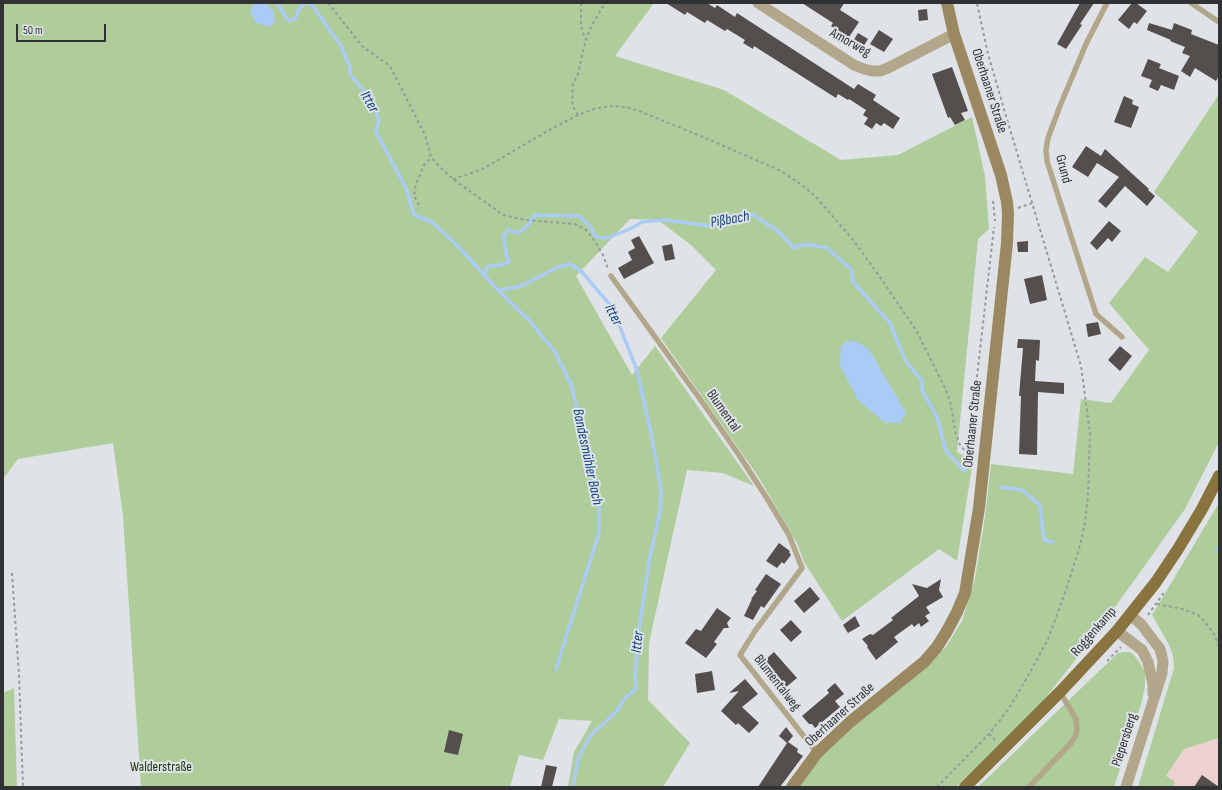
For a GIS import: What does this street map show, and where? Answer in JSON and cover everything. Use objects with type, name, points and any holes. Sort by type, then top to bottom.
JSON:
[{"type":"main road","name":"Roggenkamp","points":[[965,787],[1060,692],[1130,615],[1156,582],[1178,549],[1202,509],[1219,476]]},
{"type":"street","name":"Amorweg","points":[[758,3],[864,70],[880,71],[888,68],[954,34]]},
{"type":"street","name":"Oberhaaner Straße","points":[[792,787],[817,753],[850,722],[924,662],[937,647],[947,631],[965,592],[979,508],[1008,243],[1008,213],[1001,175],[954,34],[947,3]]},
{"type":"street","name":"Piepersberg","points":[[1126,787],[1162,673],[1164,661],[1160,649],[1147,632],[1130,615]]},
{"type":"street","name":"Piepersberg","points":[[1117,630],[1142,650],[1148,662],[1153,684],[1153,702]]},
{"type":"lane","name":"Grund","points":[[1108,3],[1086,44],[1062,99],[1048,138],[1046,150],[1050,169],[1096,314],[1122,337]]},
{"type":"lane","points":[[1191,3],[1219,22]]},
{"type":"lane","name":"Blumental","points":[[611,276],[705,406],[768,500],[789,535],[802,568]]},
{"type":"lane","name":"Blumentalweg","points":[[802,568],[755,631],[740,655],[817,753]]},
{"type":"lane","points":[[1029,787],[1071,743],[1076,735],[1076,719],[1060,692]]},
{"type":"path","points":[[328,3],[363,47],[390,66],[425,135],[431,157],[453,179],[503,215],[526,220],[575,224],[586,230],[603,255],[611,276]]},
{"type":"path","points":[[581,3],[581,26],[586,39]]},
{"type":"path","points":[[578,115],[572,100],[573,84],[578,74],[586,39],[592,25],[605,3]]},
{"type":"path","points":[[937,787],[989,734],[1008,710],[1048,639],[1066,590],[1082,536],[1088,496],[1090,433],[1081,366],[988,54],[977,3]]},
{"type":"path","points":[[453,179],[481,170],[578,115],[594,109],[612,106],[626,107],[639,111],[781,171],[802,185],[816,197],[854,241],[882,280],[912,324],[946,390],[951,405],[955,431],[960,445],[971,455],[984,460]]},
{"type":"path","points":[[419,205],[414,196],[416,184],[424,165],[431,157]]},
{"type":"path","points":[[978,407],[976,385],[994,240],[995,221],[993,200]]},
{"type":"path","points":[[12,573],[19,675],[23,787]]},
{"type":"path","points":[[1157,604],[1182,609],[1198,615],[1214,634],[1219,647]]},
{"type":"shaded area","points":[[1219,738],[1219,787],[1173,787],[1174,782],[1166,777],[1184,749]]},
{"type":"green space","name":"Walderstraße","points":[[3,3],[654,3],[615,56],[724,90],[841,160],[898,155],[972,117],[985,176],[989,229],[978,239],[957,452],[973,461],[957,561],[939,549],[842,621],[804,562],[797,543],[758,476],[661,338],[716,270],[691,245],[658,220],[630,219],[576,276],[632,375],[655,346],[754,486],[723,473],[687,470],[649,643],[648,700],[690,743],[663,787],[568,787],[574,752],[592,721],[559,719],[543,760],[519,755],[510,787],[141,787],[123,516],[113,443],[18,459],[3,479]]},
{"type":"green space","points":[[1219,94],[1219,442],[1185,509],[1096,634],[1039,706],[956,787],[799,787],[819,757],[921,671],[946,647],[962,621],[975,578],[985,517],[991,464],[1073,474],[1081,399],[1111,403],[1149,350],[1109,303],[1145,257],[1168,272],[1198,232],[1154,192]]},
{"type":"green space","points":[[1219,503],[1219,738],[1184,749],[1166,776],[1175,782],[1173,787],[1138,787],[1174,668],[1173,656],[1169,645],[1152,615]]},
{"type":"green space","points":[[1130,652],[1140,663],[1145,672],[1145,686],[1142,701],[1114,787],[978,787],[1118,653]]},
{"type":"green space","points":[[14,688],[17,787],[3,787],[3,693]]},
{"type":"water","points":[[254,3],[265,3],[273,10],[275,21],[271,27],[256,23],[250,11]]},
{"type":"water","points":[[847,341],[855,341],[869,349],[906,413],[900,423],[885,423],[858,400],[840,366],[841,346]]},
{"type":"building","points":[[666,3],[707,3],[715,8],[717,5],[735,17],[737,13],[854,89],[858,84],[876,95],[873,100],[900,118],[893,129],[884,123],[881,126],[876,123],[872,129],[864,124],[868,118],[863,115],[866,110],[849,99],[848,100],[838,94],[836,98],[754,46],[753,49],[743,43],[745,40],[727,29],[725,31],[707,20],[705,23],[687,12],[685,15]]},
{"type":"building","points":[[802,3],[844,3],[840,10],[859,22],[849,37],[831,26],[833,23]]},
{"type":"building","points":[[1080,3],[1094,3],[1066,49],[1057,44]]},
{"type":"building","points":[[1132,3],[1136,3],[1147,11],[1137,24],[1134,22],[1129,29],[1118,20]]},
{"type":"building","points":[[927,9],[928,20],[919,21],[918,10]]},
{"type":"building","points":[[1149,23],[1172,30],[1174,23],[1192,30],[1191,34],[1219,45],[1219,76],[1216,81],[1195,68],[1190,77],[1181,71],[1190,56],[1182,53],[1185,47],[1147,30]]},
{"type":"building","points":[[879,30],[893,39],[884,52],[870,44]]},
{"type":"building","points":[[858,33],[868,39],[862,49],[852,43]]},
{"type":"building","points":[[1148,59],[1161,64],[1159,68],[1179,76],[1174,90],[1161,85],[1158,91],[1149,87],[1152,80],[1141,76]]},
{"type":"building","points":[[952,67],[968,111],[961,113],[965,120],[955,125],[950,117],[948,118],[932,74]]},
{"type":"building","points":[[1124,96],[1133,100],[1132,104],[1139,107],[1131,128],[1114,122]]},
{"type":"building","points":[[1086,146],[1101,156],[1105,149],[1149,189],[1148,190],[1155,196],[1147,206],[1125,186],[1106,208],[1098,201],[1119,177],[1097,163],[1088,177],[1072,167]]},
{"type":"building","points":[[1109,221],[1121,231],[1112,242],[1108,238],[1097,250],[1090,243]]},
{"type":"building","points":[[639,236],[654,263],[624,279],[618,268],[632,260],[628,252],[635,248],[631,240]]},
{"type":"building","points":[[1028,241],[1028,252],[1018,252],[1017,242]]},
{"type":"building","points":[[672,244],[675,259],[665,261],[662,246]]},
{"type":"building","points":[[1042,275],[1047,300],[1030,304],[1024,279]]},
{"type":"building","points":[[1098,322],[1101,334],[1088,337],[1086,324]]},
{"type":"building","points":[[1018,339],[1040,340],[1039,361],[1036,360],[1035,381],[1064,383],[1064,394],[1038,392],[1037,455],[1019,454],[1021,396],[1019,396],[1023,348],[1017,348]]},
{"type":"building","points":[[1120,346],[1132,356],[1120,371],[1108,360]]},
{"type":"building","points":[[779,543],[790,551],[789,552],[791,555],[784,564],[782,562],[777,568],[766,561]]},
{"type":"building","points":[[766,574],[781,584],[764,608],[761,606],[753,620],[744,616],[751,599],[757,591],[755,590]]},
{"type":"building","points":[[941,579],[939,590],[943,597],[926,607],[930,613],[925,616],[929,621],[921,627],[919,623],[914,627],[912,624],[894,637],[898,642],[876,660],[862,639],[870,634],[873,635],[893,620],[891,618],[919,596],[912,584],[927,588]]},
{"type":"building","points":[[810,587],[820,599],[804,613],[794,601]]},
{"type":"building","points":[[717,608],[731,618],[727,623],[729,628],[724,628],[714,642],[717,644],[706,658],[685,643],[696,629],[701,631]]},
{"type":"building","points":[[855,616],[860,626],[848,633],[843,625]]},
{"type":"building","points":[[791,620],[802,632],[791,642],[780,630]]},
{"type":"building","points":[[774,652],[797,678],[785,688],[762,663]]},
{"type":"building","points":[[712,671],[715,690],[697,693],[695,674]]},
{"type":"building","points":[[745,679],[758,694],[742,707],[759,723],[749,733],[738,723],[736,725],[721,711],[739,691],[729,693]]},
{"type":"building","points":[[835,683],[844,694],[835,701],[840,707],[815,728],[802,716],[829,693],[827,690]]},
{"type":"building","points":[[786,727],[793,736],[788,742],[798,749],[797,752],[803,756],[780,787],[758,787],[787,743],[779,736]]},
{"type":"building","points":[[449,730],[463,734],[458,755],[444,752]]},
{"type":"building","points":[[546,765],[557,767],[552,787],[541,787]]},
{"type":"building","points":[[1202,775],[1219,787],[1194,787]]},
{"type":"waterway","name":"Itter","points":[[276,3],[288,21],[295,19],[300,7],[306,3]]},
{"type":"waterway","name":"Itter","points":[[308,3],[314,8],[341,46],[350,67],[350,74],[373,103],[379,120],[376,132],[406,188],[414,215],[432,222],[456,244],[498,290],[526,284],[558,267],[570,264],[581,271],[612,307],[637,370],[661,488],[660,512],[650,557],[639,629],[635,675],[636,689],[625,698],[616,712],[590,736],[578,759],[573,787]]},
{"type":"waterway","name":"Pißbach","points":[[484,275],[488,266],[501,265],[509,262],[506,253],[504,235],[508,230],[519,233],[528,225],[535,215],[579,216],[590,226],[596,237],[607,238],[632,228],[642,222],[665,220],[710,226],[752,214],[779,232],[794,248],[805,244],[827,248],[851,269],[853,282],[890,323],[905,360],[922,381],[922,390],[937,417],[946,451],[965,471]]},
{"type":"waterway","name":"Bandesmühler Bach","points":[[498,290],[529,320],[555,352],[571,384],[599,499],[599,533],[556,669]]},
{"type":"waterway","name":"Pißbach","points":[[1001,487],[1022,490],[1040,505],[1044,540],[1053,542]]}]
